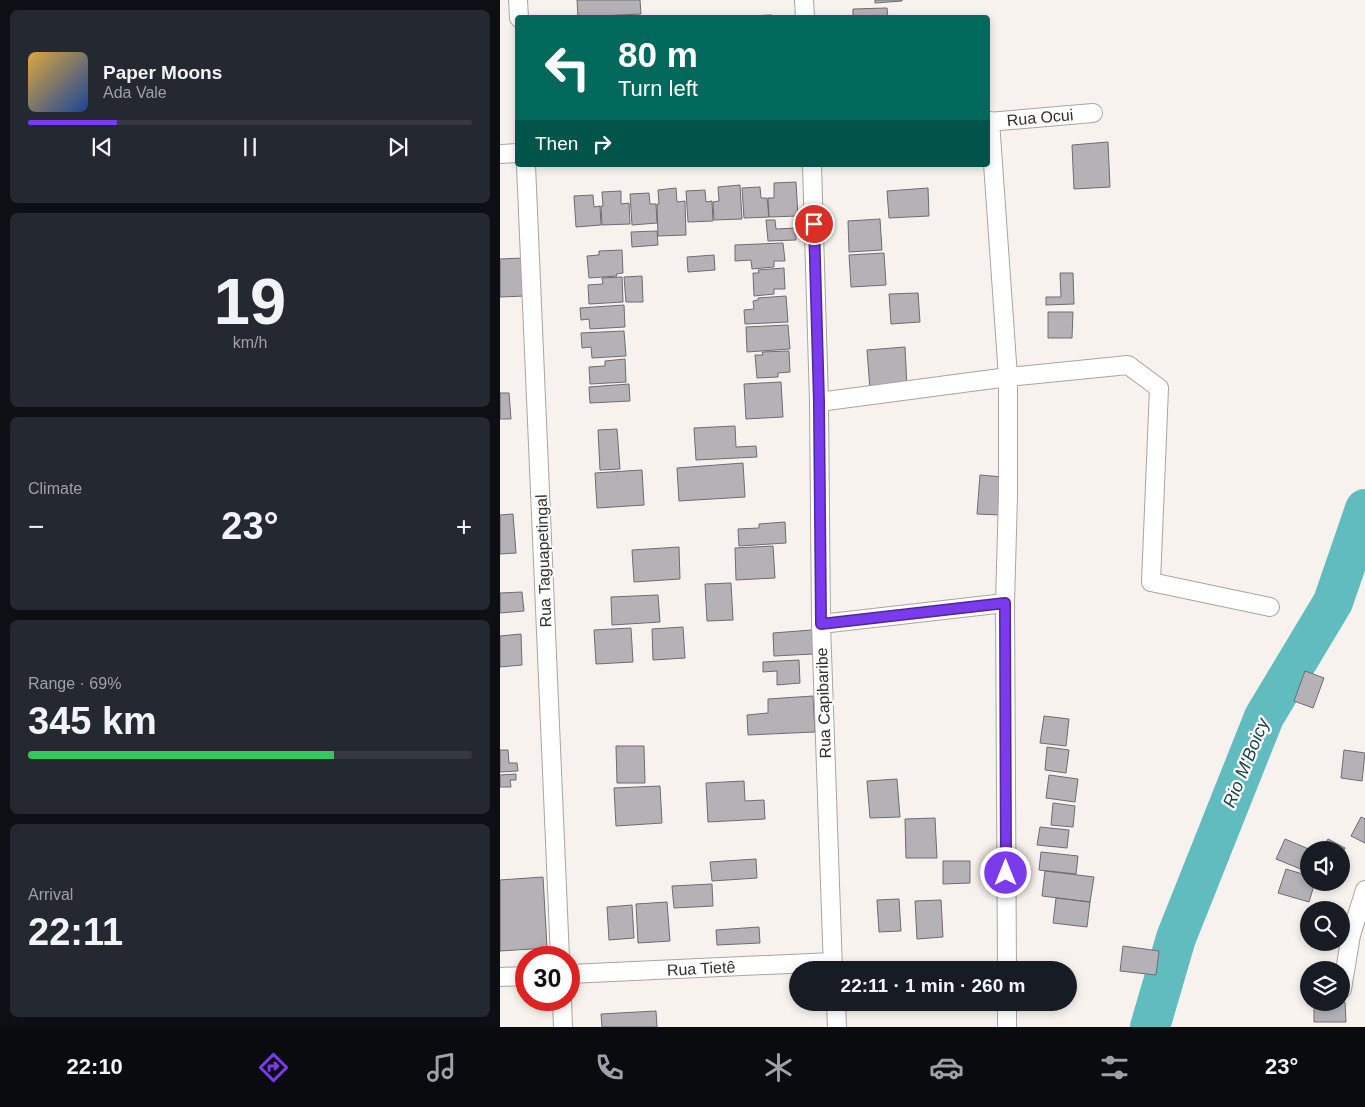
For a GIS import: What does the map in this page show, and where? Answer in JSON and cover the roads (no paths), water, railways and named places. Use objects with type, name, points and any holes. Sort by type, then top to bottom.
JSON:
[{"type":"street","points":[[518,0],[519,15]]},
{"type":"street","points":[[804,0],[805,15]]},
{"type":"street","name":"Rua Ocui","points":[[990,121],[1093,113]]},
{"type":"street","points":[[990,134],[1008,377],[1008,495],[1005,603],[1007,961]]},
{"type":"street","points":[[500,154],[515,153]]},
{"type":"street","name":"Rua Taguapetingal","points":[[526,167],[559,946]]},
{"type":"street","name":"Rua Capibaribe","points":[[812,167],[819,402],[821,624],[833,961]]},
{"type":"street","points":[[819,402],[1008,377],[1128,365],[1159,388],[1151,582],[1270,607]]},
{"type":"street","points":[[821,624],[1005,603]]},
{"type":"street","points":[[1347,961],[1351,935],[1365,890]]},
{"type":"street","name":"Rua Tietê","points":[[580,974],[789,967]]},
{"type":"street","points":[[500,977],[515,976]]},
{"type":"street","points":[[562,1011],[563,1027]]},
{"type":"street","points":[[837,1011],[838,1027]]},
{"type":"street","points":[[1007,1011],[1007,1027]]},
{"type":"waterway","name":"Rio M'Boicy","points":[[1150,1027],[1176,938],[1264,717],[1333,602],[1365,509]]}]
